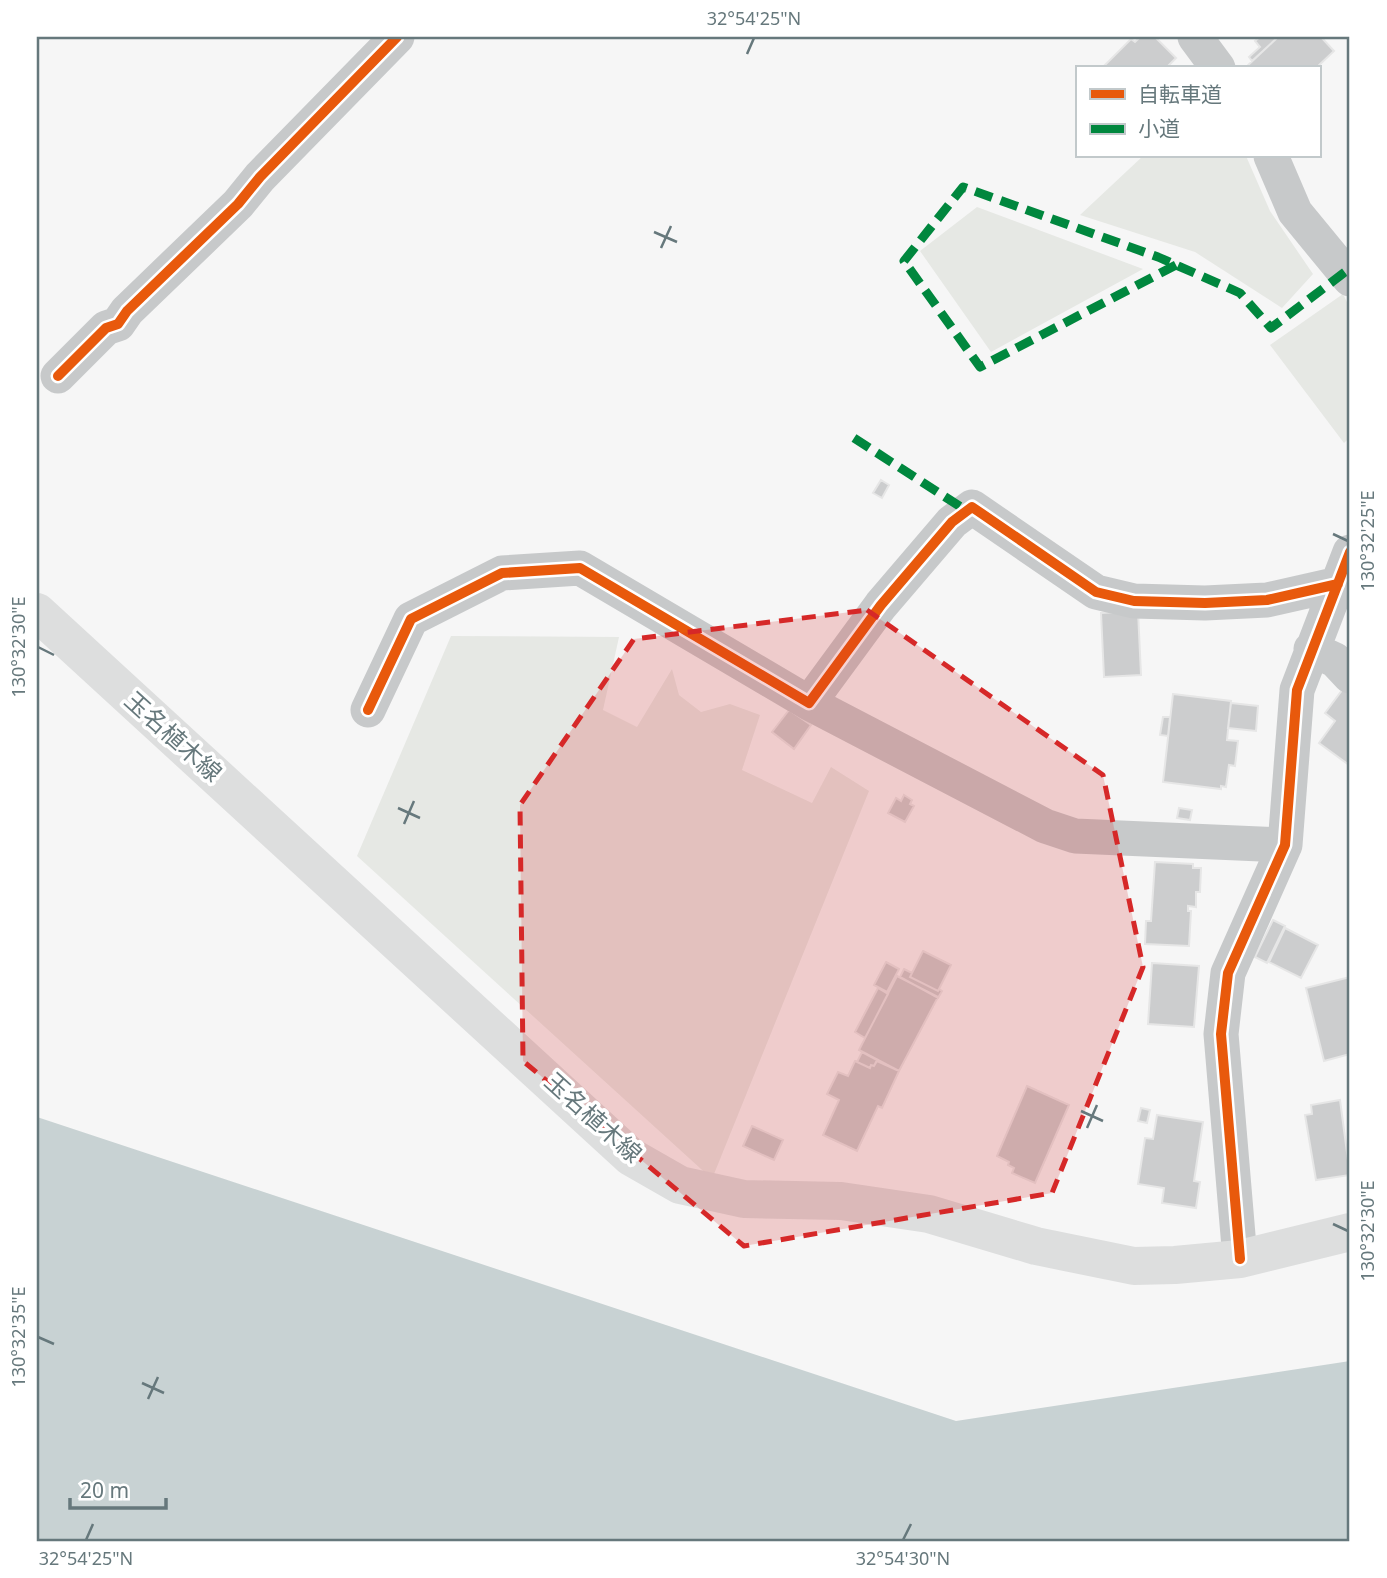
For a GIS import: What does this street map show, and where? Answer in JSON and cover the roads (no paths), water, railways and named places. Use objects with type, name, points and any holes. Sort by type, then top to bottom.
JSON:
[{"type":"main road","name":"玉名植木線","points":[[37,612],[631,1157],[680,1185],[744,1199],[841,1201],[929,1214],[1036,1246],[1134,1266],[1240,1259],[1350,1232]]},
{"type":"street","points":[[58,376],[106,328],[118,324],[127,311],[238,204],[260,177],[397,37]]},
{"type":"street","points":[[1195,37],[1217,66]]},
{"type":"street","points":[[1273,158],[1295,212],[1350,279]]},
{"type":"street","points":[[808,704],[881,605],[953,522],[972,507],[1096,592],[1134,601],[1205,603],[1267,600],[1339,584]]},
{"type":"street","points":[[1240,1259],[1221,1034],[1228,973],[1285,845],[1297,690],[1350,552]]},
{"type":"street","points":[[368,710],[411,619],[502,573],[580,568],[808,704],[1045,826],[1075,836],[1285,845]]},
{"type":"street","points":[[1311,649],[1335,660],[1350,676]]}]
